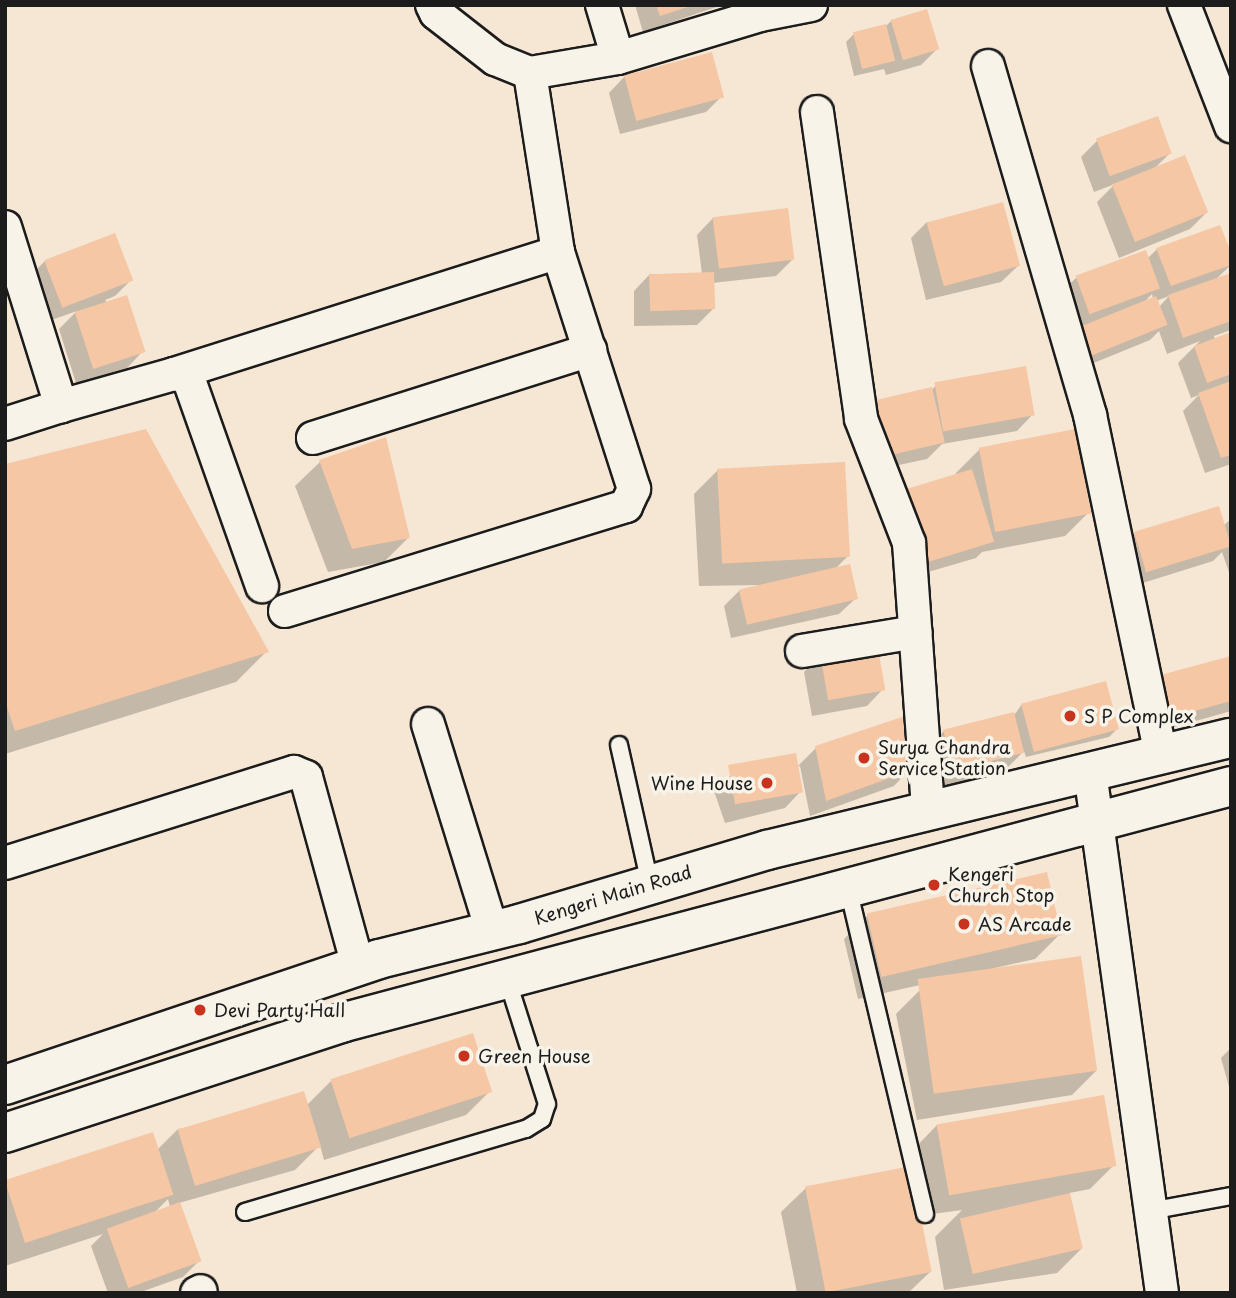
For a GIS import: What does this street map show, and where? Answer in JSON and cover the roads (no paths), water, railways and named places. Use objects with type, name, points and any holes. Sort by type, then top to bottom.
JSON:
[{"type":"main road","name":"Kengeri Main Road","points":[[5,1084],[358,966],[492,931],[767,849],[1231,738]]},
{"type":"main road","points":[[5,1133],[341,1023],[1231,786]]},
{"type":"street","points":[[432,5],[436,13],[495,59],[530,73],[618,58],[760,15],[811,5]]},
{"type":"street","points":[[602,5],[618,58]]},
{"type":"street","points":[[1184,5],[1231,126]]},
{"type":"street","points":[[988,66],[1090,415],[1161,754]]},
{"type":"street","points":[[285,611],[626,506],[634,489],[558,252],[530,73]]},
{"type":"street","points":[[817,112],[861,419],[909,543],[928,810]]},
{"type":"street","points":[[5,227],[61,406]]},
{"type":"street","points":[[5,424],[174,374],[558,252]]},
{"type":"street","points":[[313,438],[590,350]]},
{"type":"street","points":[[174,374],[183,373],[191,381],[262,586]]},
{"type":"street","points":[[802,650],[915,632]]},
{"type":"street","points":[[428,724],[492,931]]},
{"type":"street","points":[[5,863],[294,772],[306,777],[358,966]]},
{"type":"street","points":[[1090,772],[1162,1293]]},
{"type":"lane","points":[[619,745],[650,884]]},
{"type":"lane","points":[[848,888],[925,1214]]},
{"type":"lane","points":[[245,1212],[526,1129],[542,1119],[547,1104],[507,979]]},
{"type":"lane","points":[[1150,1211],[1231,1196]]},
{"type":"place","name":"S P Complex","points":[[1070,716]]},
{"type":"place","name":"Surya Chandra Service Station","points":[[864,758]]},
{"type":"place","name":"Wine House","points":[[767,783]]},
{"type":"place","name":"Kengeri Church Stop","points":[[934,885]]},
{"type":"place","name":"AS Arcade","points":[[964,924]]},
{"type":"place","name":"Devi Party Hall","points":[[200,1010]]},
{"type":"place","name":"Green House","points":[[464,1056]]}]
